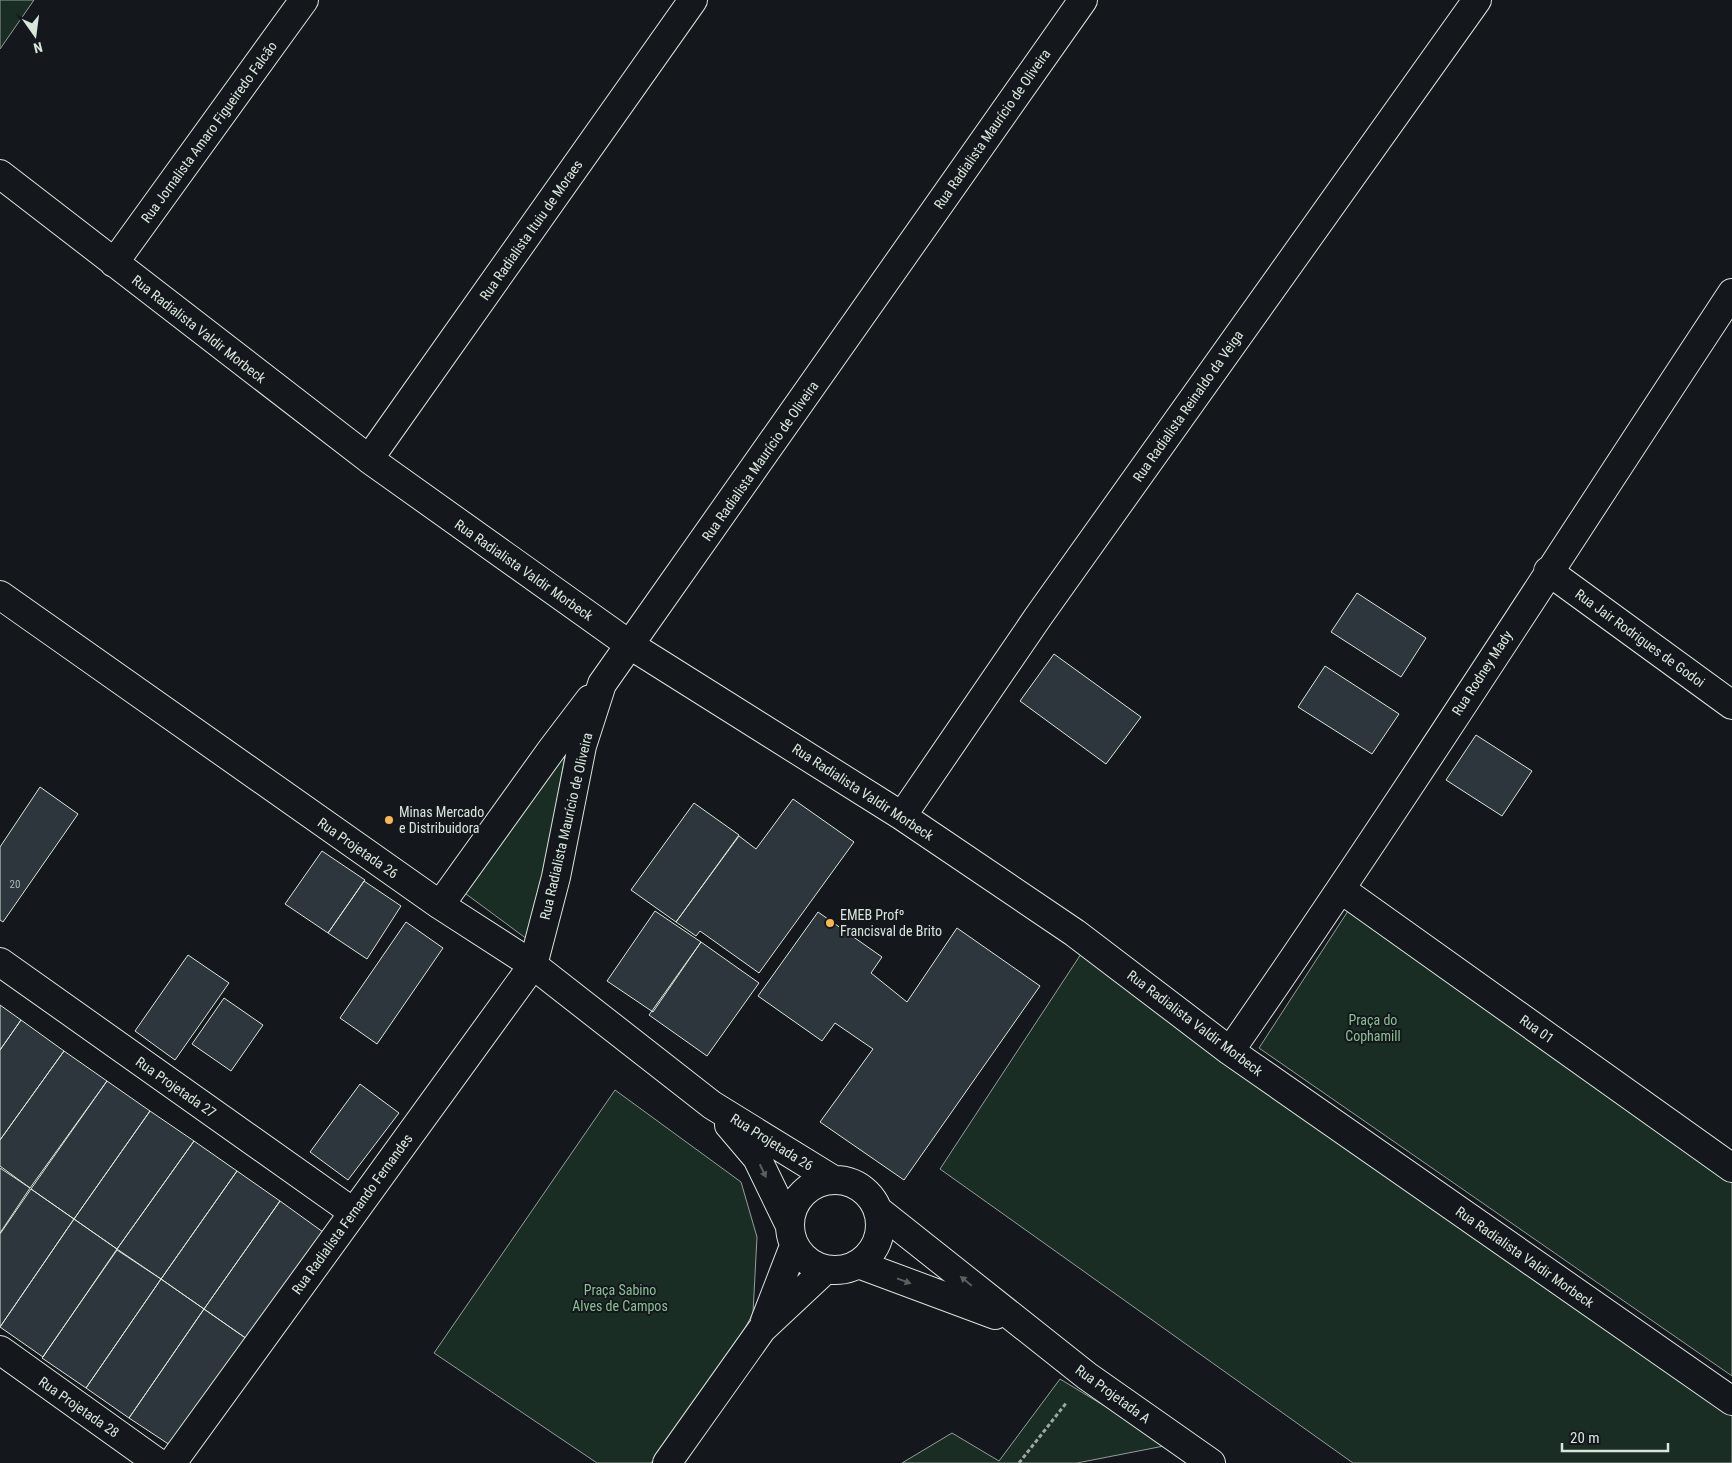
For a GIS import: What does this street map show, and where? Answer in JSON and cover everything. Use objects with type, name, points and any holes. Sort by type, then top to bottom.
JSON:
[{"type":"street","name":"Rua Jornalista Amaro Figueiredo Falcão","points":[[114,263],[304,0]]},
{"type":"street","name":"Rua Radialista Ituiu de Moraes","points":[[369,459],[693,0]]},
{"type":"street","name":"Rua Radialista Maurício de Oliveira","points":[[533,965],[556,877],[582,746],[602,684],[1083,0]]},
{"type":"street","name":"Rua Radialista Reinaldo da Veiga","points":[[902,816],[1038,616],[1478,0]]},
{"type":"street","name":"Rua Radialista Valdir Morbeck","points":[[0,174],[369,459],[630,645],[902,816],[1076,933],[1230,1051],[1732,1401]]},
{"type":"street","name":"Rua Rodney Mady","points":[[1230,1051],[1342,890],[1548,571],[1732,293]]},
{"type":"street","name":"Rua Jair Rodrigues de Godoi","points":[[1548,571],[1732,705]]},
{"type":"street","name":"Rua Projetada 26","points":[[0,595],[440,906],[533,965],[712,1105],[832,1180]]},
{"type":"street","points":[[440,906],[552,749],[602,684]]},
{"type":"street","name":"Rua 01","points":[[1342,890],[1732,1168]]},
{"type":"street","name":"Rua Projetada 27","points":[[0,962],[353,1212]]},
{"type":"street","name":"Rua Radialista Fernando Fernandes","points":[[172,1463],[533,965]]},
{"type":"street","name":"Rua Projetada 26","points":[[712,1105],[757,1158],[792,1235]]},
{"type":"street","points":[[762,1330],[792,1235],[796,1200],[816,1183],[832,1180],[848,1181],[862,1189],[879,1211],[880,1228],[877,1244],[858,1264],[841,1270],[825,1270],[804,1259],[792,1235]]},
{"type":"street","name":"Rua Projetada A","points":[[879,1211],[1182,1453],[1211,1463]]},
{"type":"street","name":"Rua Projetada A","points":[[858,1264],[1017,1323]]},
{"type":"street","points":[[667,1463],[762,1330],[825,1270]]},
{"type":"street","name":"Rua Projetada 28","points":[[0,1350],[158,1463]]},
{"type":"path","points":[[1019,1463],[1087,1376]]},
{"type":"green space","points":[[0,0],[34,0],[0,49]]},
{"type":"green space","points":[[568,740],[531,942],[462,891]]},
{"type":"green space","name":"Praça do Cophamill","points":[[1348,911],[1732,1183],[1732,1376],[1259,1048]]},
{"type":"green space","points":[[1081,954],[1732,1411],[1732,1463],[1353,1463],[940,1169]]},
{"type":"green space","name":"Praça Sabino Alves de Campos","points":[[615,1090],[741,1182],[757,1237],[753,1313],[728,1360],[651,1463],[597,1463],[434,1353]]},
{"type":"green space","points":[[1060,1379],[1169,1445],[1077,1463],[902,1463],[952,1433],[999,1461]]},
{"type":"building","points":[[1357,593],[1426,638],[1401,677],[1331,632]]},
{"type":"building","points":[[1054,654],[1141,717],[1106,764],[1020,701]]},
{"type":"building","points":[[1325,666],[1399,714],[1372,754],[1298,707]]},
{"type":"building","points":[[1476,735],[1532,771],[1502,816],[1446,780]]},
{"type":"building","points":[[40,787],[78,814],[3,922],[0,920],[0,847]]},
{"type":"building","points":[[793,799],[854,842],[759,973],[700,931],[696,936],[676,922],[739,836],[756,849]]},
{"type":"building","points":[[694,803],[739,835],[676,922],[631,890]]},
{"type":"building","points":[[322,851],[365,880],[328,933],[285,904]]},
{"type":"building","points":[[364,881],[401,906],[367,959],[328,933]]},
{"type":"building","points":[[655,911],[701,942],[653,1012],[607,981]]},
{"type":"building","points":[[818,912],[882,957],[871,973],[907,1002],[957,928],[1040,986],[904,1180],[820,1122],[873,1049],[835,1023],[822,1041],[758,996]]},
{"type":"building","points":[[406,922],[443,948],[377,1044],[340,1018]]},
{"type":"building","points":[[701,942],[759,983],[707,1056],[649,1015]]},
{"type":"building","points":[[188,955],[229,983],[175,1060],[135,1031]]},
{"type":"building","points":[[224,998],[263,1025],[231,1071],[192,1044]]},
{"type":"building","points":[[0,1005],[21,1020],[0,1050]]},
{"type":"building","points":[[21,1020],[64,1051],[0,1140],[0,1050]]},
{"type":"building","points":[[64,1051],[107,1081],[30,1188],[0,1166],[0,1140]]},
{"type":"building","points":[[107,1081],[150,1111],[74,1219],[31,1189]]},
{"type":"building","points":[[360,1084],[399,1113],[348,1180],[310,1152]]},
{"type":"building","points":[[150,1111],[194,1141],[117,1249],[74,1219]]},
{"type":"building","points":[[194,1141],[237,1171],[161,1279],[117,1249]]},
{"type":"building","points":[[0,1168],[30,1188],[0,1233]]},
{"type":"building","points":[[237,1171],[280,1201],[204,1309],[161,1279]]},
{"type":"building","points":[[31,1189],[74,1219],[0,1327],[0,1234]]},
{"type":"building","points":[[280,1201],[323,1232],[247,1339],[204,1309]]},
{"type":"building","points":[[74,1219],[117,1249],[43,1357],[0,1327]]},
{"type":"building","points":[[117,1250],[161,1279],[86,1388],[42,1358]]},
{"type":"building","points":[[161,1279],[204,1309],[129,1418],[86,1388]]},
{"type":"building","points":[[204,1309],[247,1339],[173,1447],[129,1418]]},
{"type":"place","name":"Minas Mercado e Distribuidora","points":[[389,820]]},
{"type":"place","name":"EMEB Profº Francisval de Brito","points":[[830,923]]}]
